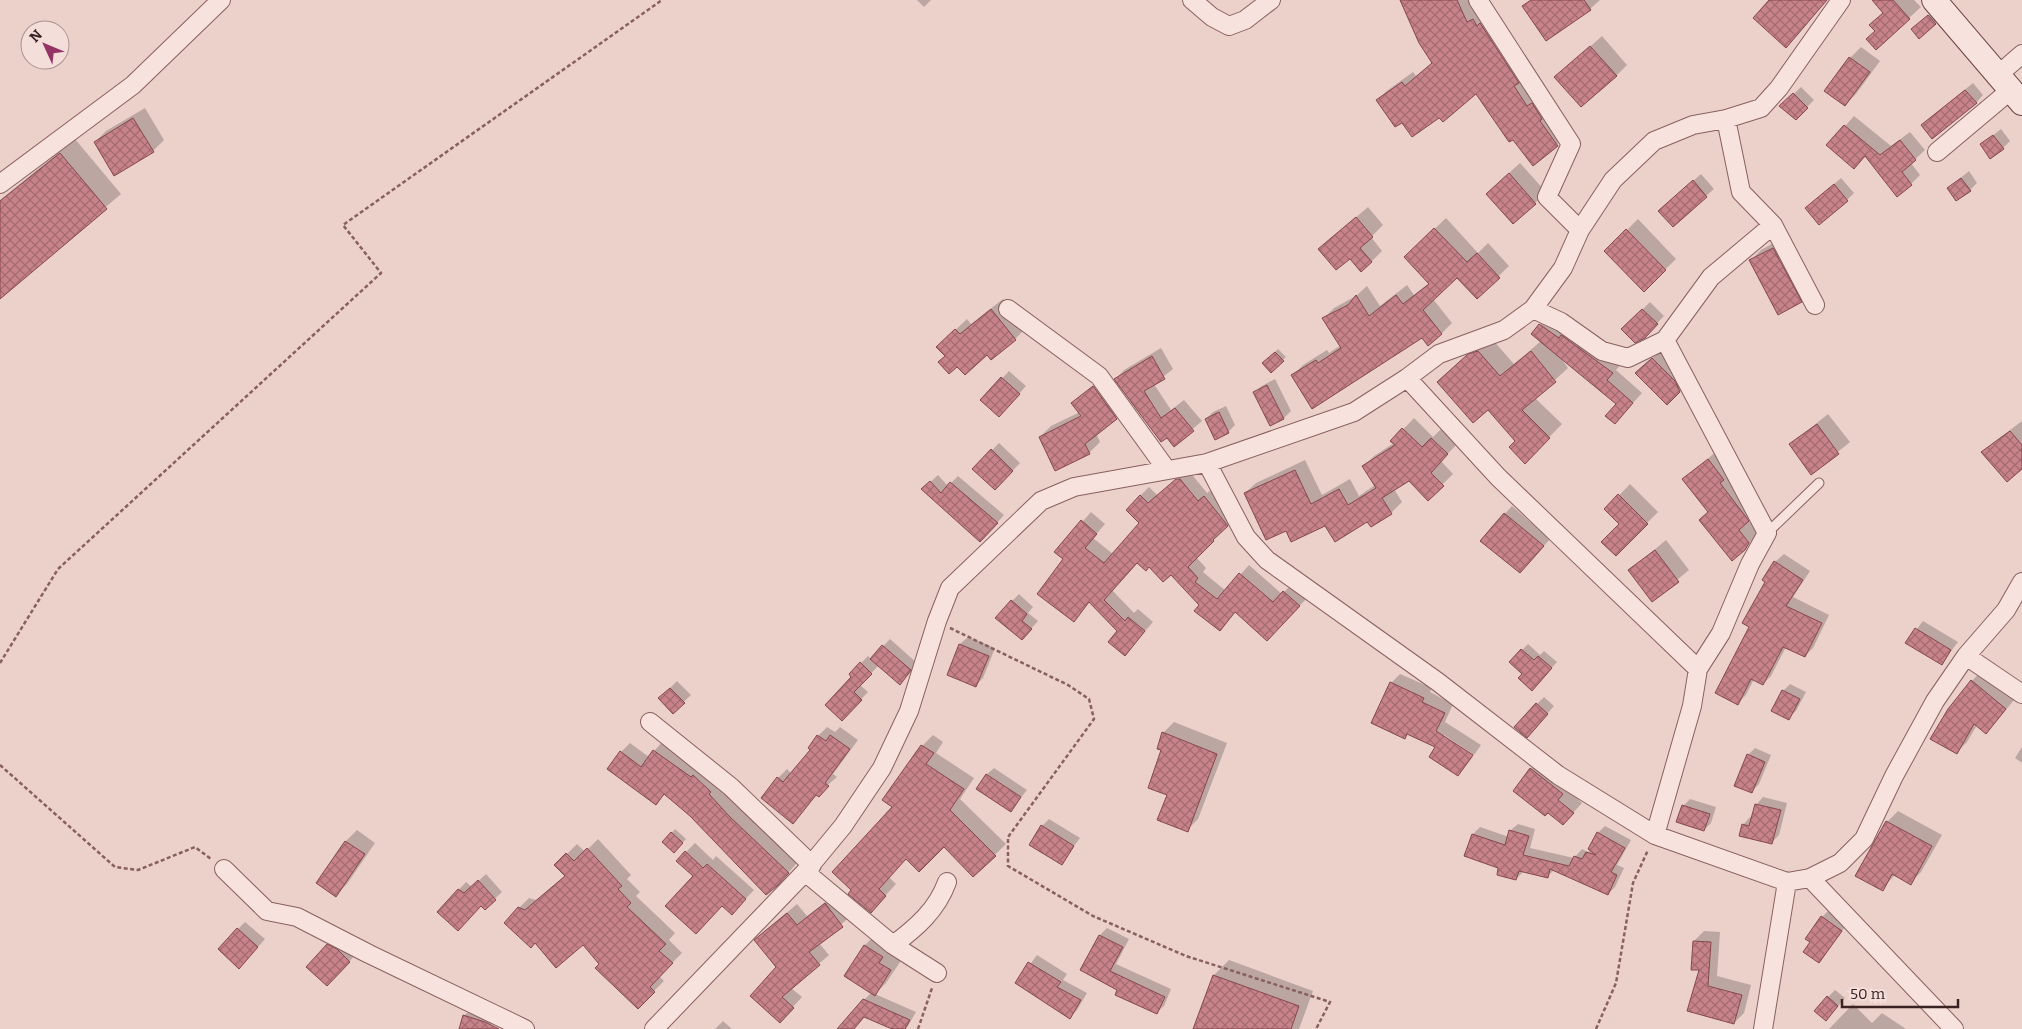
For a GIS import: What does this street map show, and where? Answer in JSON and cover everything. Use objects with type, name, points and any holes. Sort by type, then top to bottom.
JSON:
[{"type":"street","points":[[0,184],[133,85],[220,0]]},
{"type":"street","points":[[1192,0],[1212,16],[1229,26],[1245,20],[1271,0]]},
{"type":"street","points":[[1478,0],[1571,144],[1547,196],[1580,230]]},
{"type":"street","points":[[654,1029],[808,868],[843,826],[882,768],[908,711],[950,588],[1041,501],[1074,487],[1207,463],[1354,412],[1440,354],[1504,330],[1534,309],[1563,268],[1580,230],[1613,180],[1654,141],[1693,126],[1726,119],[1761,108],[1779,88],[1842,0]]},
{"type":"street","points":[[1934,0],[2011,89]]},
{"type":"street","points":[[1937,152],[2011,89],[2022,54]]},
{"type":"street","points":[[1726,119],[1741,192],[1773,224],[1815,305]]},
{"type":"street","points":[[1534,309],[1561,322],[1602,351],[1628,358],[1665,340],[1711,277],[1773,224]]},
{"type":"street","points":[[1008,309],[1099,376],[1167,470]]},
{"type":"street","points":[[1656,835],[1692,706],[1698,669],[1721,633],[1750,564],[1767,533],[1665,340]]},
{"type":"street","points":[[1407,378],[1498,477],[1698,669]]},
{"type":"street","points":[[1207,463],[1246,537],[1266,560],[1438,682],[1558,775],[1656,835],[1787,882],[1810,878],[1840,863],[1864,839],[1894,776],[1935,701],[1966,656],[2006,610],[2022,582]]},
{"type":"street","points":[[1966,656],[2022,694]]},
{"type":"street","points":[[650,722],[731,787],[808,868],[893,944],[937,973]]},
{"type":"street","points":[[224,869],[267,911],[297,917],[525,1029]]},
{"type":"street","points":[[1810,878],[1954,1029]]},
{"type":"street","points":[[893,944],[911,932],[930,912],[942,898],[947,882]]},
{"type":"street","points":[[1763,1029],[1787,882]]},
{"type":"lane","points":[[1767,533],[1818,482]]},
{"type":"path","points":[[0,663],[58,569],[380,273],[343,226],[662,0]]},
{"type":"path","points":[[937,622],[1068,685],[1090,699],[1094,719],[1008,837],[1008,866],[1093,916],[1186,956],[1330,1002],[1316,1029]]},
{"type":"path","points":[[0,765],[115,866],[138,870],[195,847],[224,869]]},
{"type":"path","points":[[1596,1029],[1616,983],[1633,883],[1656,835]]},
{"type":"path","points":[[918,1029],[937,973]]},
{"type":"building","points":[[1400,0],[1457,0],[1467,22],[1473,19],[1477,26],[1480,23],[1519,83],[1514,86],[1527,106],[1532,103],[1542,119],[1540,121],[1558,146],[1533,166],[1513,140],[1509,142],[1476,94],[1443,122],[1439,118],[1412,137],[1402,123],[1395,127],[1376,100],[1402,82],[1405,86],[1432,63],[1419,43]]},
{"type":"building","points":[[1531,0],[1584,0],[1591,10],[1546,41],[1522,6]]},
{"type":"building","points":[[1769,0],[1827,0],[1786,48],[1753,18]]},
{"type":"building","points":[[1872,0],[1893,0],[1910,19],[1876,50],[1866,39],[1875,31],[1869,25],[1883,13]]},
{"type":"building","points":[[1928,15],[1936,24],[1919,39],[1911,29]]},
{"type":"building","points":[[1590,46],[1617,76],[1581,107],[1554,77]]},
{"type":"building","points":[[1849,57],[1870,72],[1845,106],[1824,91]]},
{"type":"building","points":[[1965,90],[1977,103],[1932,139],[1921,125]]},
{"type":"building","points":[[1793,93],[1808,108],[1796,120],[1779,106]]},
{"type":"building","points":[[133,118],[154,152],[114,176],[94,142]]},
{"type":"building","points":[[1844,125],[1880,155],[1900,140],[1916,160],[1902,172],[1912,185],[1897,197],[1865,156],[1854,169],[1826,145]]},
{"type":"building","points":[[1993,135],[2004,149],[1990,159],[1980,144]]},
{"type":"building","points":[[60,153],[107,209],[0,299],[0,201]]},
{"type":"building","points":[[1509,173],[1536,204],[1513,224],[1486,194]]},
{"type":"building","points":[[1961,178],[1971,191],[1956,201],[1947,188]]},
{"type":"building","points":[[1693,180],[1707,197],[1673,227],[1658,211]]},
{"type":"building","points":[[1834,184],[1848,201],[1819,225],[1805,208]]},
{"type":"building","points":[[1356,217],[1373,237],[1360,248],[1372,262],[1361,272],[1350,259],[1336,270],[1318,249]]},
{"type":"building","points":[[1434,228],[1467,262],[1477,253],[1500,278],[1477,299],[1457,278],[1423,310],[1442,334],[1428,346],[1422,338],[1312,409],[1291,375],[1316,360],[1318,363],[1341,348],[1322,318],[1348,305],[1356,295],[1369,316],[1396,295],[1403,304],[1429,284],[1404,257]]},
{"type":"building","points":[[1626,229],[1666,270],[1644,292],[1604,251]]},
{"type":"building","points":[[1773,248],[1802,302],[1778,315],[1749,260]]},
{"type":"building","points":[[991,309],[1016,340],[991,360],[987,355],[965,375],[957,367],[949,374],[938,362],[945,356],[936,347],[955,329],[960,334]]},
{"type":"building","points":[[1642,309],[1658,324],[1645,338],[1635,343],[1621,329]]},
{"type":"building","points":[[1539,324],[1559,338],[1561,335],[1613,373],[1607,380],[1633,403],[1615,424],[1605,416],[1616,404],[1531,334]]},
{"type":"building","points":[[1478,351],[1500,376],[1531,351],[1556,382],[1522,410],[1550,438],[1525,464],[1509,447],[1515,441],[1488,410],[1473,423],[1437,382],[1468,354]]},
{"type":"building","points":[[1275,352],[1284,361],[1271,373],[1262,363]]},
{"type":"building","points":[[1152,356],[1165,379],[1144,391],[1161,418],[1175,408],[1194,431],[1174,447],[1167,438],[1161,442],[1114,379]]},
{"type":"building","points":[[1652,358],[1675,381],[1680,392],[1667,405],[1635,373]]},
{"type":"building","points":[[1001,377],[1020,394],[999,417],[980,400]]},
{"type":"building","points":[[1267,385],[1284,419],[1270,426],[1253,392]]},
{"type":"building","points":[[1093,386],[1117,419],[1085,444],[1090,454],[1055,471],[1039,437],[1081,416],[1071,403]]},
{"type":"building","points":[[1219,412],[1229,433],[1215,440],[1205,419]]},
{"type":"building","points":[[1817,424],[1839,454],[1811,475],[1789,444]]},
{"type":"building","points":[[1402,428],[1422,447],[1431,438],[1448,454],[1431,473],[1444,486],[1428,501],[1409,481],[1382,498],[1392,514],[1371,527],[1367,522],[1335,542],[1325,526],[1291,542],[1286,531],[1266,540],[1244,493],[1295,470],[1311,504],[1339,489],[1348,505],[1376,488],[1362,466],[1395,445],[1390,441]]},
{"type":"building","points":[[2010,431],[2022,445],[2022,469],[2007,482],[1981,452]]},
{"type":"building","points":[[991,449],[1013,471],[995,490],[972,469]]},
{"type":"building","points":[[1708,459],[1724,480],[1720,483],[1749,521],[1739,530],[1749,543],[1745,550],[1732,561],[1699,520],[1708,512],[1682,479]]},
{"type":"building","points":[[1176,479],[1180,479],[1198,501],[1204,496],[1228,526],[1188,567],[1198,578],[1195,582],[1217,599],[1239,573],[1273,602],[1283,591],[1300,606],[1267,641],[1235,612],[1220,631],[1194,611],[1199,605],[1171,575],[1163,582],[1149,567],[1146,571],[1137,563],[1104,600],[1125,621],[1128,617],[1145,631],[1125,656],[1108,642],[1117,631],[1089,602],[1074,622],[1037,594],[1063,559],[1054,552],[1081,520],[1097,534],[1085,548],[1104,563],[1139,523],[1126,510],[1140,495],[1148,503]]},
{"type":"building","points":[[930,481],[941,493],[950,482],[998,523],[980,542],[921,489]]},
{"type":"building","points":[[1618,494],[1648,524],[1616,556],[1601,542],[1619,524],[1604,509]]},
{"type":"building","points":[[1504,513],[1544,546],[1520,573],[1480,541]]},
{"type":"building","points":[[1655,550],[1679,582],[1652,602],[1628,570]]},
{"type":"building","points":[[1774,561],[1803,580],[1786,606],[1822,623],[1805,657],[1783,647],[1763,685],[1751,679],[1738,705],[1715,693],[1749,627],[1742,623],[1765,582],[1762,580]]},
{"type":"building","points":[[1011,600],[1027,614],[1022,621],[1032,629],[1022,640],[995,618]]},
{"type":"building","points":[[1915,628],[1951,650],[1942,665],[1905,643]]},
{"type":"building","points":[[959,644],[989,656],[976,687],[947,675]]},
{"type":"building","points":[[882,645],[911,670],[900,685],[870,659]]},
{"type":"building","points":[[1521,649],[1534,660],[1538,656],[1552,668],[1532,691],[1518,678],[1522,674],[1509,662]]},
{"type":"building","points":[[860,662],[872,674],[854,692],[862,700],[842,721],[825,705],[851,677],[849,674]]},
{"type":"building","points":[[1971,680],[2006,709],[1986,734],[1974,724],[1957,754],[1930,739],[1948,709]]},
{"type":"building","points":[[1390,682],[1424,698],[1422,702],[1445,713],[1436,731],[1473,755],[1458,776],[1429,757],[1435,747],[1407,734],[1405,739],[1371,723]]},
{"type":"building","points":[[670,688],[685,703],[673,714],[658,698]]},
{"type":"building","points":[[1782,690],[1800,699],[1789,720],[1771,711]]},
{"type":"building","points":[[1536,703],[1548,714],[1527,738],[1514,727]]},
{"type":"building","points":[[1162,732],[1217,754],[1188,832],[1157,820],[1167,795],[1148,788],[1161,750],[1157,749]]},
{"type":"building","points":[[817,735],[826,741],[830,735],[850,749],[825,783],[829,786],[819,797],[816,795],[793,824],[761,798],[777,777],[783,782],[810,750],[808,748]]},
{"type":"building","points":[[921,745],[934,753],[926,764],[964,789],[950,810],[996,856],[973,877],[944,847],[919,872],[906,859],[879,889],[886,896],[871,913],[848,894],[851,890],[832,872],[892,807],[882,800]]},
{"type":"building","points":[[653,750],[691,777],[693,775],[711,792],[709,794],[729,816],[789,873],[777,886],[766,895],[690,816],[664,794],[656,805],[607,769],[620,751],[641,767]]},
{"type":"building","points":[[1747,754],[1765,762],[1752,793],[1734,786]]},
{"type":"building","points":[[1530,768],[1563,794],[1558,800],[1574,813],[1563,825],[1548,813],[1545,816],[1513,791]]},
{"type":"building","points":[[986,774],[1021,797],[1011,812],[976,789]]},
{"type":"building","points":[[1755,804],[1781,810],[1772,844],[1739,836],[1742,824],[1749,826]]},
{"type":"building","points":[[1682,805],[1710,814],[1704,831],[1676,822]]},
{"type":"building","points":[[1886,821],[1932,846],[1911,885],[1892,874],[1883,891],[1855,876]]},
{"type":"building","points":[[1041,825],[1074,846],[1062,865],[1029,845]]},
{"type":"building","points":[[1509,830],[1529,836],[1523,855],[1569,866],[1574,856],[1582,859],[1586,852],[1596,855],[1588,849],[1597,832],[1625,848],[1611,872],[1617,875],[1608,895],[1550,869],[1548,878],[1519,871],[1516,880],[1497,875],[1498,868],[1464,856],[1472,834],[1505,845]]},
{"type":"building","points":[[671,832],[683,843],[674,853],[662,842]]},
{"type":"building","points":[[345,841],[365,854],[336,897],[316,883]]},
{"type":"building","points":[[587,848],[622,886],[618,889],[631,903],[627,907],[666,944],[659,951],[673,963],[650,987],[655,992],[638,1009],[595,968],[599,964],[583,945],[556,968],[535,943],[531,948],[504,923],[518,907],[525,910],[565,876],[554,865],[566,853],[574,861]]},
{"type":"building","points":[[685,851],[703,868],[707,864],[746,899],[732,915],[722,906],[696,934],[665,906],[693,876],[676,861]]},
{"type":"building","points":[[478,880],[496,900],[485,910],[481,906],[458,931],[437,912],[458,889],[464,893]]},
{"type":"building","points":[[825,903],[843,927],[809,952],[820,965],[782,997],[794,1008],[780,1023],[750,996],[776,967],[754,940],[787,913],[797,925]]},
{"type":"building","points":[[1821,916],[1842,931],[1819,963],[1803,952],[1810,942],[1805,939]]},
{"type":"building","points":[[237,928],[258,947],[239,969],[218,949]]},
{"type":"building","points":[[1099,935],[1123,947],[1110,971],[1165,997],[1157,1014],[1115,995],[1117,990],[1080,970]]},
{"type":"building","points":[[1693,941],[1711,942],[1708,986],[1742,995],[1734,1024],[1687,1011],[1699,970],[1691,970]]},
{"type":"building","points":[[327,944],[337,949],[350,962],[327,986],[306,967]]},
{"type":"building","points":[[864,945],[883,957],[879,963],[891,970],[875,996],[844,976]]},
{"type":"building","points":[[1028,962],[1061,982],[1057,987],[1081,1000],[1070,1019],[1015,983]]},
{"type":"building","points":[[1213,975],[1299,1006],[1291,1029],[1193,1029]]},
{"type":"building","points":[[1827,996],[1838,1006],[1826,1021],[1814,1011]]},
{"type":"building","points":[[863,999],[910,1020],[905,1029],[892,1029],[864,1017],[854,1029],[837,1029]]},
{"type":"building","points":[[463,1015],[485,1022],[499,1029],[459,1029]]}]
